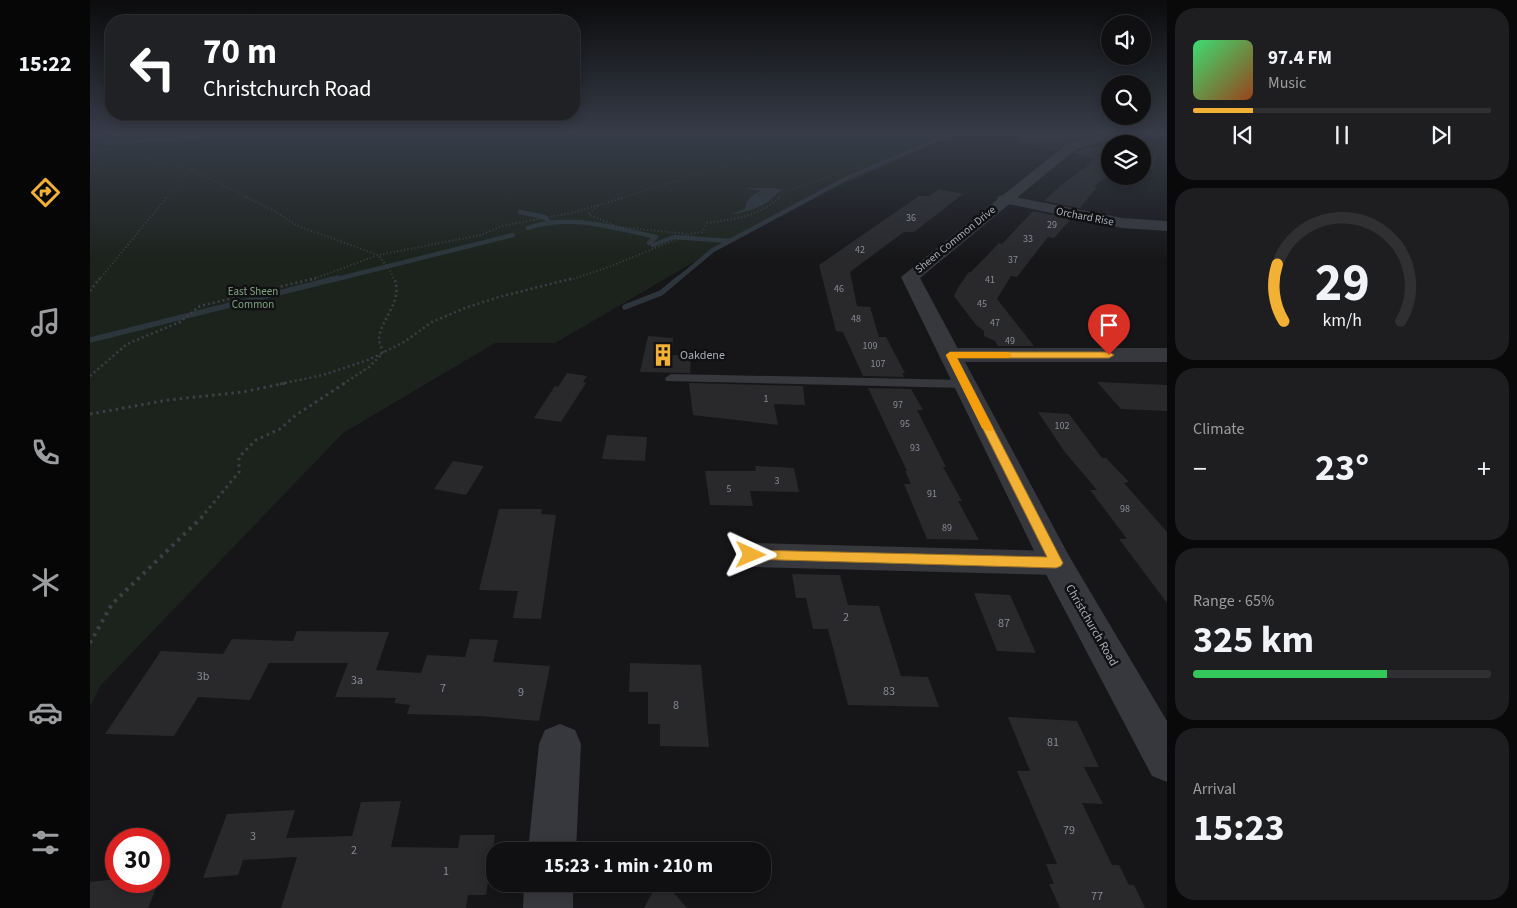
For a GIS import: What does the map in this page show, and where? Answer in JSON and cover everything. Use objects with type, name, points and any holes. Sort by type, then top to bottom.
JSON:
[{"type":"street","name":"Sheen Common Drive","points":[[950,355],[910,277],[1034,175]]},
{"type":"street","name":"Orchard Rise","points":[[1004,199],[1122,223],[1167,226]]},
{"type":"street","points":[[950,355],[1167,355]]},
{"type":"street","name":"Christchurch Road","points":[[950,355],[1056,563],[1167,761]]},
{"type":"street","points":[[751,555],[1056,563]]},
{"type":"street","points":[[553,842],[560,744]]},
{"type":"street","points":[[548,908],[549,892]]},
{"type":"lane","points":[[671,378],[965,384]]},
{"type":"path","points":[[90,291],[185,175]]},
{"type":"path","points":[[203,175],[273,210],[298,226],[378,255],[390,270],[397,285],[394,303],[379,338],[383,353]]},
{"type":"path","points":[[90,376],[127,344],[180,322],[200,306],[318,278],[378,255],[481,235],[502,226],[576,212],[693,175]]},
{"type":"path","points":[[90,414],[168,400],[243,392],[322,374],[368,360],[404,342],[432,322],[465,308],[499,297],[566,282],[606,268],[690,234],[702,232],[707,223],[763,210],[776,202],[782,194],[789,190],[835,175]]},
{"type":"path","points":[[606,202],[594,208],[590,215],[594,219],[618,226],[690,234]]},
{"type":"path","points":[[90,644],[112,604],[197,523],[239,472],[239,457],[256,440],[280,429],[296,415],[369,367],[383,353]]},
{"type":"green space","name":"East Sheen Common","points":[[90,175],[863,175],[725,244],[555,343],[495,343],[343,433],[101,685],[90,706]]},
{"type":"shaded area","points":[[744,188],[784,190],[760,206],[745,212],[731,214],[745,209],[750,198],[761,191]]},
{"type":"building","points":[[1074,175],[1101,175],[1101,181],[1094,187],[1097,187],[1080,208],[1044,201]]},
{"type":"building","points":[[939,189],[963,194],[914,232],[904,232],[850,272],[857,306],[870,307],[879,337],[886,337],[905,373],[902,373],[904,377],[863,376],[843,332],[836,331],[819,265],[919,196],[929,196]]},
{"type":"building","points":[[1033,211],[1071,219],[1054,238],[1048,237],[1017,277],[1011,276],[997,299],[1034,346],[998,346],[995,341],[984,336],[984,331],[976,325],[954,296],[969,272],[999,243],[1002,244]]},
{"type":"building","name":"Oakdene","points":[[648,336],[673,338],[672,355],[691,356],[690,373],[640,372]]},
{"type":"building","points":[[567,373],[587,376],[583,382],[586,383],[561,422],[534,418],[555,386],[558,387]]},
{"type":"building","points":[[1097,382],[1167,385],[1167,411],[1121,409]]},
{"type":"building","points":[[689,383],[803,386],[805,405],[774,404],[778,425],[693,415]]},
{"type":"building","points":[[868,388],[911,389],[923,410],[917,410],[946,467],[943,467],[962,501],[958,501],[979,540],[927,539],[904,484],[911,484],[905,471],[907,471]]},
{"type":"building","points":[[1038,412],[1069,414],[1102,458],[1106,458],[1129,482],[1124,483],[1167,532],[1167,603],[1119,539],[1127,539],[1090,490],[1097,490],[1064,451]]},
{"type":"building","points":[[607,435],[647,437],[645,461],[602,459]]},
{"type":"building","points":[[453,461],[484,466],[466,495],[434,489]]},
{"type":"building","points":[[755,466],[794,468],[799,492],[750,491],[753,506],[710,505],[705,471],[756,471]]},
{"type":"building","points":[[499,509],[542,509],[541,514],[556,515],[541,619],[513,618],[518,591],[479,590]]},
{"type":"building","points":[[792,574],[840,575],[848,605],[879,606],[901,676],[928,677],[939,707],[848,705],[828,629],[813,629],[806,598],[796,598]]},
{"type":"building","points":[[974,593],[1010,595],[1036,653],[997,651]]},
{"type":"building","points":[[297,631],[389,632],[376,670],[421,673],[427,655],[465,657],[470,639],[498,640],[493,662],[550,666],[539,721],[479,716],[407,714],[410,705],[394,703],[396,698],[335,697],[348,663],[269,663],[250,700],[198,697],[174,736],[105,734],[161,651],[223,654],[232,639],[293,641]]},
{"type":"building","points":[[630,663],[701,665],[709,747],[660,746],[660,724],[648,724],[648,692],[629,692]]},
{"type":"building","points":[[1008,717],[1077,721],[1099,767],[1084,767],[1103,804],[1082,803],[1112,865],[1119,865],[1129,885],[1134,885],[1145,908],[1060,908],[1049,884],[1054,884],[1046,864],[1057,864],[1017,771],[1030,771]]},
{"type":"building","points":[[401,801],[391,847],[458,848],[460,835],[495,835],[494,842],[486,842],[486,895],[468,895],[466,908],[281,908],[297,857],[243,860],[238,875],[203,878],[227,814],[295,810],[286,838],[352,836],[361,802]]},
{"type":"building","points":[[105,880],[105,893],[154,893],[148,908],[90,908],[90,882]]},
{"type":"building","points":[[653,892],[673,892],[687,908],[644,908]]},
{"type":"waterway","points":[[810,198],[854,175]]},
{"type":"waterway","points":[[677,280],[713,250],[812,197]]},
{"type":"waterway","points":[[520,212],[544,217],[550,222]]},
{"type":"waterway","points":[[528,228],[544,224],[576,222],[608,226],[656,237],[649,243]]},
{"type":"waterway","points":[[333,280],[513,235]]},
{"type":"waterway","points":[[653,245],[674,237],[729,241]]},
{"type":"waterway","points":[[90,340],[338,278]]},
{"type":"waterway","points":[[625,307],[661,293],[679,278]]},
{"type":"slow traffic","points":[[988,428],[950,355],[1008,355]]},
{"type":"place","name":"Oakdene","points":[[663,355]]},
{"type":"route","points":[[751,555],[1056,563],[950,355],[1109,355]]}]
